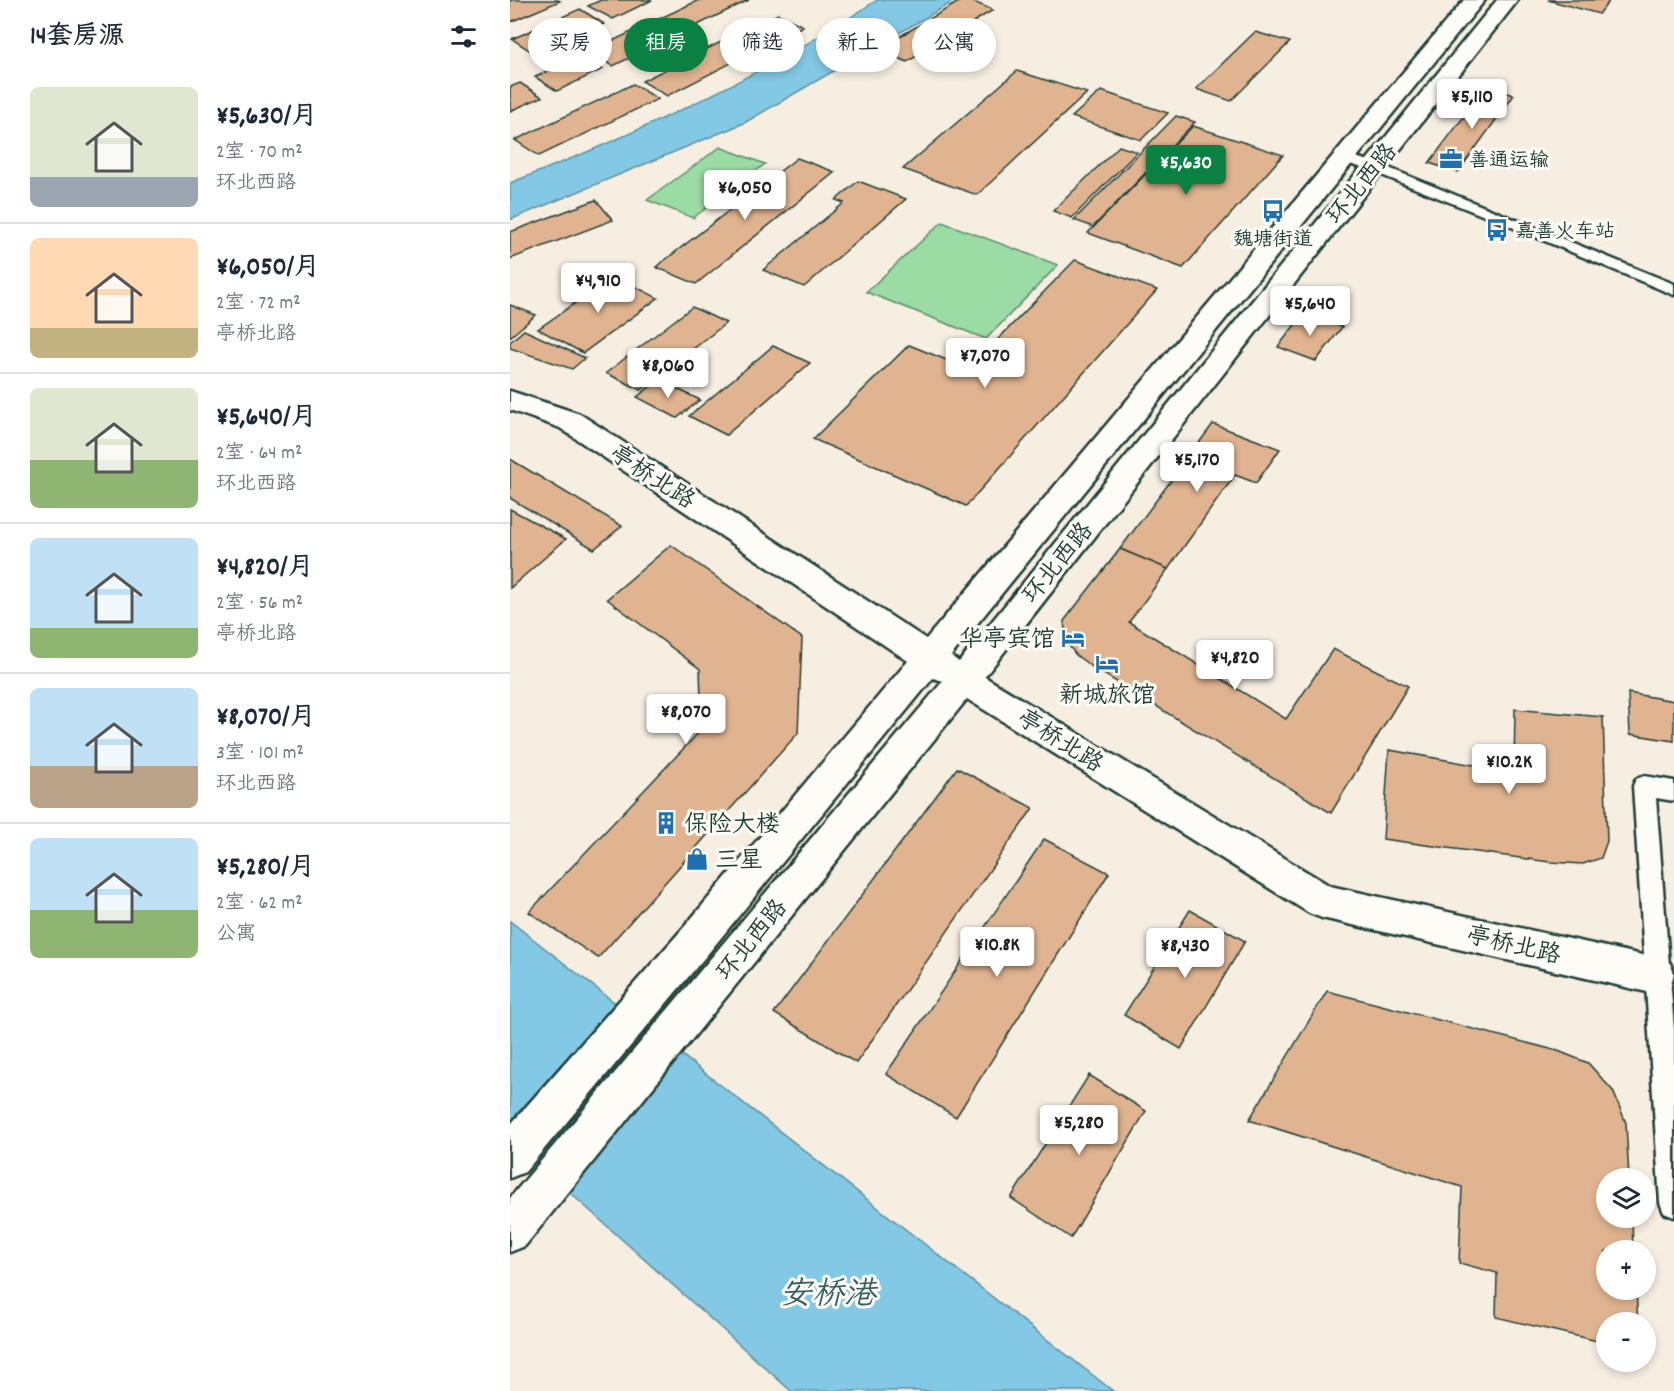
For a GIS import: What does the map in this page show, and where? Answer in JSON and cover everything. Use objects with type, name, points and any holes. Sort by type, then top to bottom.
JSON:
[{"type":"street","name":"环北西路","points":[[510,1157],[698,938],[1475,0]]},
{"type":"street","name":"环北西路","points":[[510,1231],[963,680],[1508,0]]},
{"type":"street","name":"亭桥北路","points":[[510,400],[570,421],[963,680],[1322,901],[1656,976]]},
{"type":"lane","points":[[1345,158],[1374,167],[1674,290]]},
{"type":"lane","points":[[1674,791],[1644,786],[1674,1203]]},
{"type":"green space","points":[[720,147],[765,164],[693,218],[647,200]]},
{"type":"green space","points":[[942,222],[1058,265],[986,339],[866,292]]},
{"type":"water","points":[[877,0],[956,0],[925,18],[912,18],[912,26],[900,32],[900,18],[849,18]]},
{"type":"water","points":[[816,39],[816,72],[832,72],[744,123],[510,220],[510,183],[652,124],[756,72],[804,72],[804,46]]},
{"type":"water","name":"安桥港","points":[[510,921],[1113,1391],[791,1391],[510,1139]]},
{"type":"building","points":[[510,0],[558,0],[560,1],[510,22]]},
{"type":"building","points":[[601,0],[652,0],[613,19],[588,6]]},
{"type":"building","points":[[699,0],[749,0],[708,20],[708,18],[661,18]]},
{"type":"building","points":[[962,0],[969,0],[993,10],[980,18],[931,18]]},
{"type":"building","points":[[1548,0],[1610,0],[1599,14]]},
{"type":"building","points":[[580,9],[594,18],[560,18]]},
{"type":"building","points":[[778,14],[786,18],[770,18]]},
{"type":"building","points":[[912,29],[912,59],[907,62],[900,59],[900,36]]},
{"type":"building","points":[[528,32],[528,49],[512,39]]},
{"type":"building","points":[[1255,32],[1290,42],[1231,101],[1196,89]]},
{"type":"building","points":[[624,35],[624,61],[613,66],[612,65],[612,41]]},
{"type":"building","points":[[720,43],[720,69],[667,96],[642,81],[660,72],[708,72],[708,48]]},
{"type":"building","points":[[1017,71],[1087,93],[977,195],[903,169]]},
{"type":"building","points":[[546,72],[597,72],[557,91],[535,77]]},
{"type":"building","points":[[520,83],[542,97],[510,111],[510,87]]},
{"type":"building","points":[[633,84],[658,99],[539,156],[515,140]]},
{"type":"building","points":[[1486,87],[1514,95],[1458,172],[1429,163]]},
{"type":"building","points":[[1101,91],[1168,113],[1141,140],[1072,117]]},
{"type":"building","points":[[1176,116],[1195,122],[1093,227],[1074,220]]},
{"type":"building","points":[[1193,126],[1283,155],[1183,268],[1088,233]]},
{"type":"building","points":[[1119,146],[1137,152],[1072,218],[1053,211]]},
{"type":"building","points":[[797,158],[835,172],[696,284],[656,267]]},
{"type":"building","points":[[858,181],[906,199],[804,287],[763,270],[844,203],[836,200]]},
{"type":"building","points":[[596,200],[613,220],[510,259],[510,232]]},
{"type":"building","points":[[1075,260],[1157,290],[966,506],[813,439],[909,345],[969,369]]},
{"type":"building","points":[[614,276],[658,298],[583,353],[538,329]]},
{"type":"building","points":[[510,305],[536,315],[510,337]]},
{"type":"building","points":[[692,307],[726,323],[641,390],[606,373]]},
{"type":"building","points":[[1304,313],[1342,327],[1316,361],[1278,347]]},
{"type":"building","points":[[524,330],[585,358],[572,369],[510,348],[510,342]]},
{"type":"building","points":[[773,346],[810,363],[726,435],[689,416]]},
{"type":"building","points":[[659,380],[700,400],[677,418],[637,397]]},
{"type":"building","points":[[1213,424],[1280,449],[1256,483],[1235,475],[1168,569],[1120,549]]},
{"type":"building","points":[[510,459],[622,526],[594,549],[510,498]]},
{"type":"building","points":[[510,509],[566,539],[510,588]]},
{"type":"building","name":"保险大楼","points":[[671,545],[802,638],[798,733],[598,958],[529,912],[702,729],[700,669],[607,599]]},
{"type":"building","points":[[1120,549],[1168,569],[1129,622],[1286,719],[1333,649],[1408,686],[1331,813],[1076,655],[1066,642],[1064,621]]},
{"type":"building","points":[[1628,693],[1674,701],[1674,741],[1630,734]]},
{"type":"building","points":[[1515,709],[1603,717],[1607,841],[1601,858],[1583,864],[1550,862],[1383,839],[1389,750],[1514,772]]},
{"type":"building","points":[[957,768],[1033,808],[856,1063],[774,1013]]},
{"type":"building","points":[[1044,839],[1109,873],[956,1117],[886,1074]]},
{"type":"building","points":[[1190,910],[1245,941],[1181,1049],[1124,1015]]},
{"type":"building","points":[[1327,991],[1558,1051],[1588,1063],[1613,1091],[1626,1123],[1628,1168],[1596,1168],[1596,1228],[1632,1228],[1633,1240],[1596,1240],[1596,1300],[1637,1300],[1637,1312],[1596,1312],[1596,1341],[1496,1317],[1497,1273],[1459,1263],[1462,1187],[1249,1120]]},
{"type":"building","points":[[1089,1075],[1146,1111],[1071,1238],[1011,1198]]},
{"type":"place","name":"善通运输","points":[[1451,159]]},
{"type":"place","name":"魏塘街道","points":[[1273,211]]},
{"type":"place","name":"嘉善火车站","points":[[1497,230]]},
{"type":"place","name":"华亭宾馆","points":[[1073,638]]},
{"type":"place","name":"新城旅馆","points":[[1107,664]]},
{"type":"place","name":"保险大楼","points":[[666,823]]},
{"type":"place","name":"三星","points":[[697,859]]}]
